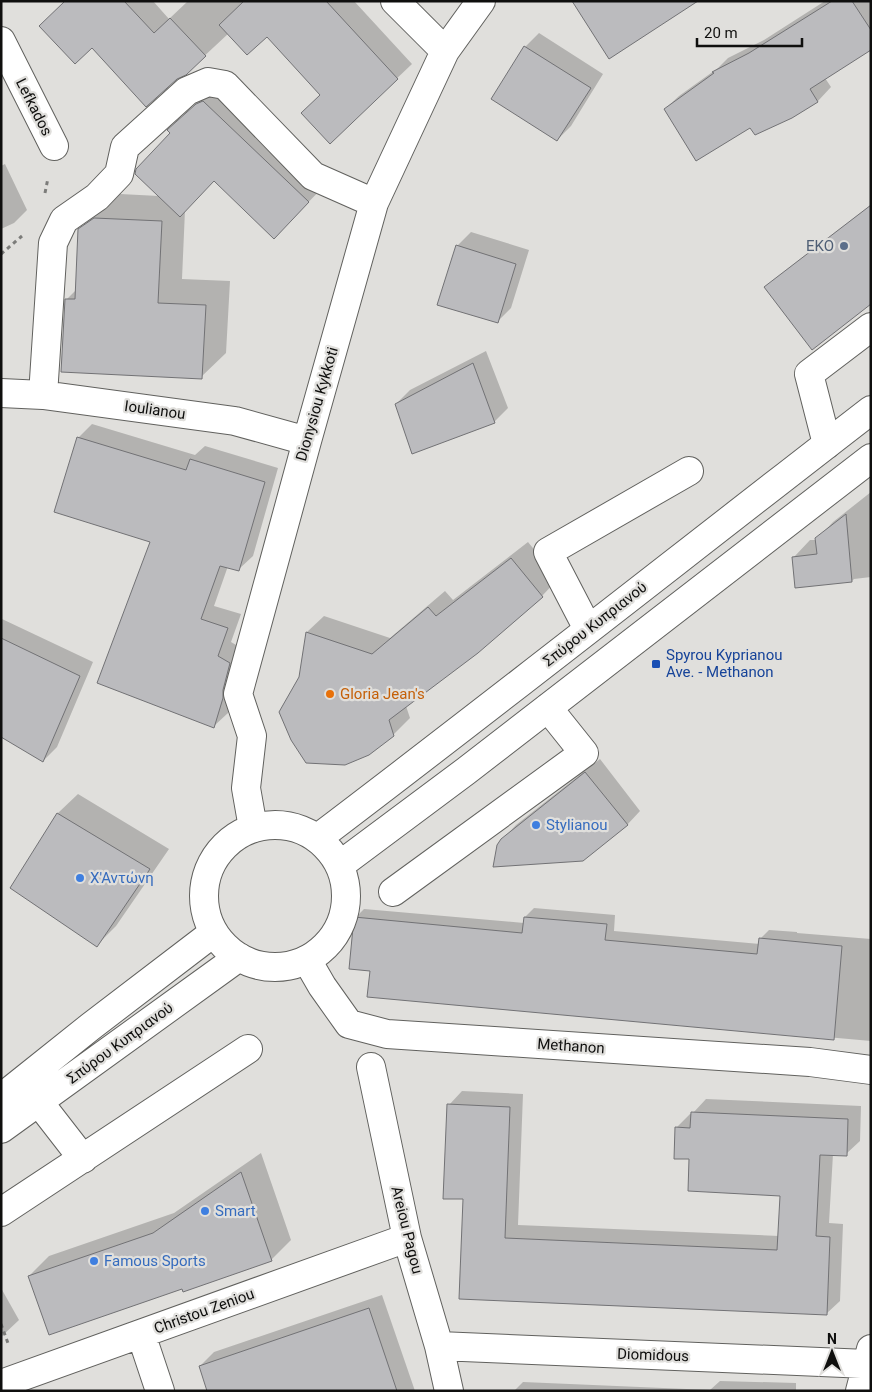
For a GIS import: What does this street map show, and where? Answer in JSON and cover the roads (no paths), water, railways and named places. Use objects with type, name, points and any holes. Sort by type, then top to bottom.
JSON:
[{"type":"street","points":[[395,1],[445,51]]},
{"type":"street","name":"Dionysiou Kykkoti","points":[[253,828],[246,788],[252,736],[238,694],[307,441],[374,203],[445,51],[481,1]]},
{"type":"street","name":"Lefkados","points":[[1,41],[54,146]]},
{"type":"street","points":[[43,395],[53,243],[64,220],[97,197],[119,174],[125,147],[187,91],[208,82],[225,86],[313,176],[374,203]]},
{"type":"street","points":[[827,444],[809,374],[871,327]]},
{"type":"street","name":"Ioulianou","points":[[1,393],[43,395],[235,421],[307,441]]},
{"type":"street","name":"Σπύρου Κυπριανού","points":[[318,838],[464,727],[871,410]]},
{"type":"street","points":[[340,865],[466,771],[871,458]]},
{"type":"street","points":[[588,629],[548,552],[689,471]]},
{"type":"street","points":[[393,892],[584,754],[548,708]]},
{"type":"street","points":[[276,824],[298,828],[318,838],[340,865],[344,876],[347,901],[340,925],[326,945],[307,960],[284,966],[261,965],[239,957],[213,933],[204,899],[206,876],[216,855],[233,838],[253,828],[276,824]]},
{"type":"street","name":"Σπύρου Κυπριανού","points":[[2,1094],[213,933]]},
{"type":"street","name":"Σπύρου Κυπριανού","points":[[1,1129],[239,957]]},
{"type":"street","name":"Methanon","points":[[307,960],[322,986],[349,1024],[387,1034],[810,1062],[871,1070]]},
{"type":"street","points":[[1,1212],[248,1049]]},
{"type":"street","name":"Areiou Pagou","points":[[371,1068],[407,1238],[439,1346],[449,1391]]},
{"type":"street","points":[[38,1101],[82,1159]]},
{"type":"street","name":"Christou Zeniou","points":[[1,1384],[407,1238]]},
{"type":"street","points":[[140,1334],[160,1391]]},
{"type":"street","name":"Diomidous","points":[[439,1346],[869,1357]]},
{"type":"street","points":[[860,1391],[869,1357]]},
{"type":"place","name":"EKO","points":[[844,246]]},
{"type":"place","name":"Spyrou Kyprianou Ave. - Methanon","points":[[656,664]]},
{"type":"place","name":"Gloria Jean's","points":[[330,694]]},
{"type":"place","name":"Stylianou","points":[[536,825]]},
{"type":"place","name":"Χ'Αντώνη","points":[[80,878]]},
{"type":"place","name":"Smart","points":[[205,1211]]},
{"type":"place","name":"Famous Sports","points":[[94,1261]]}]
